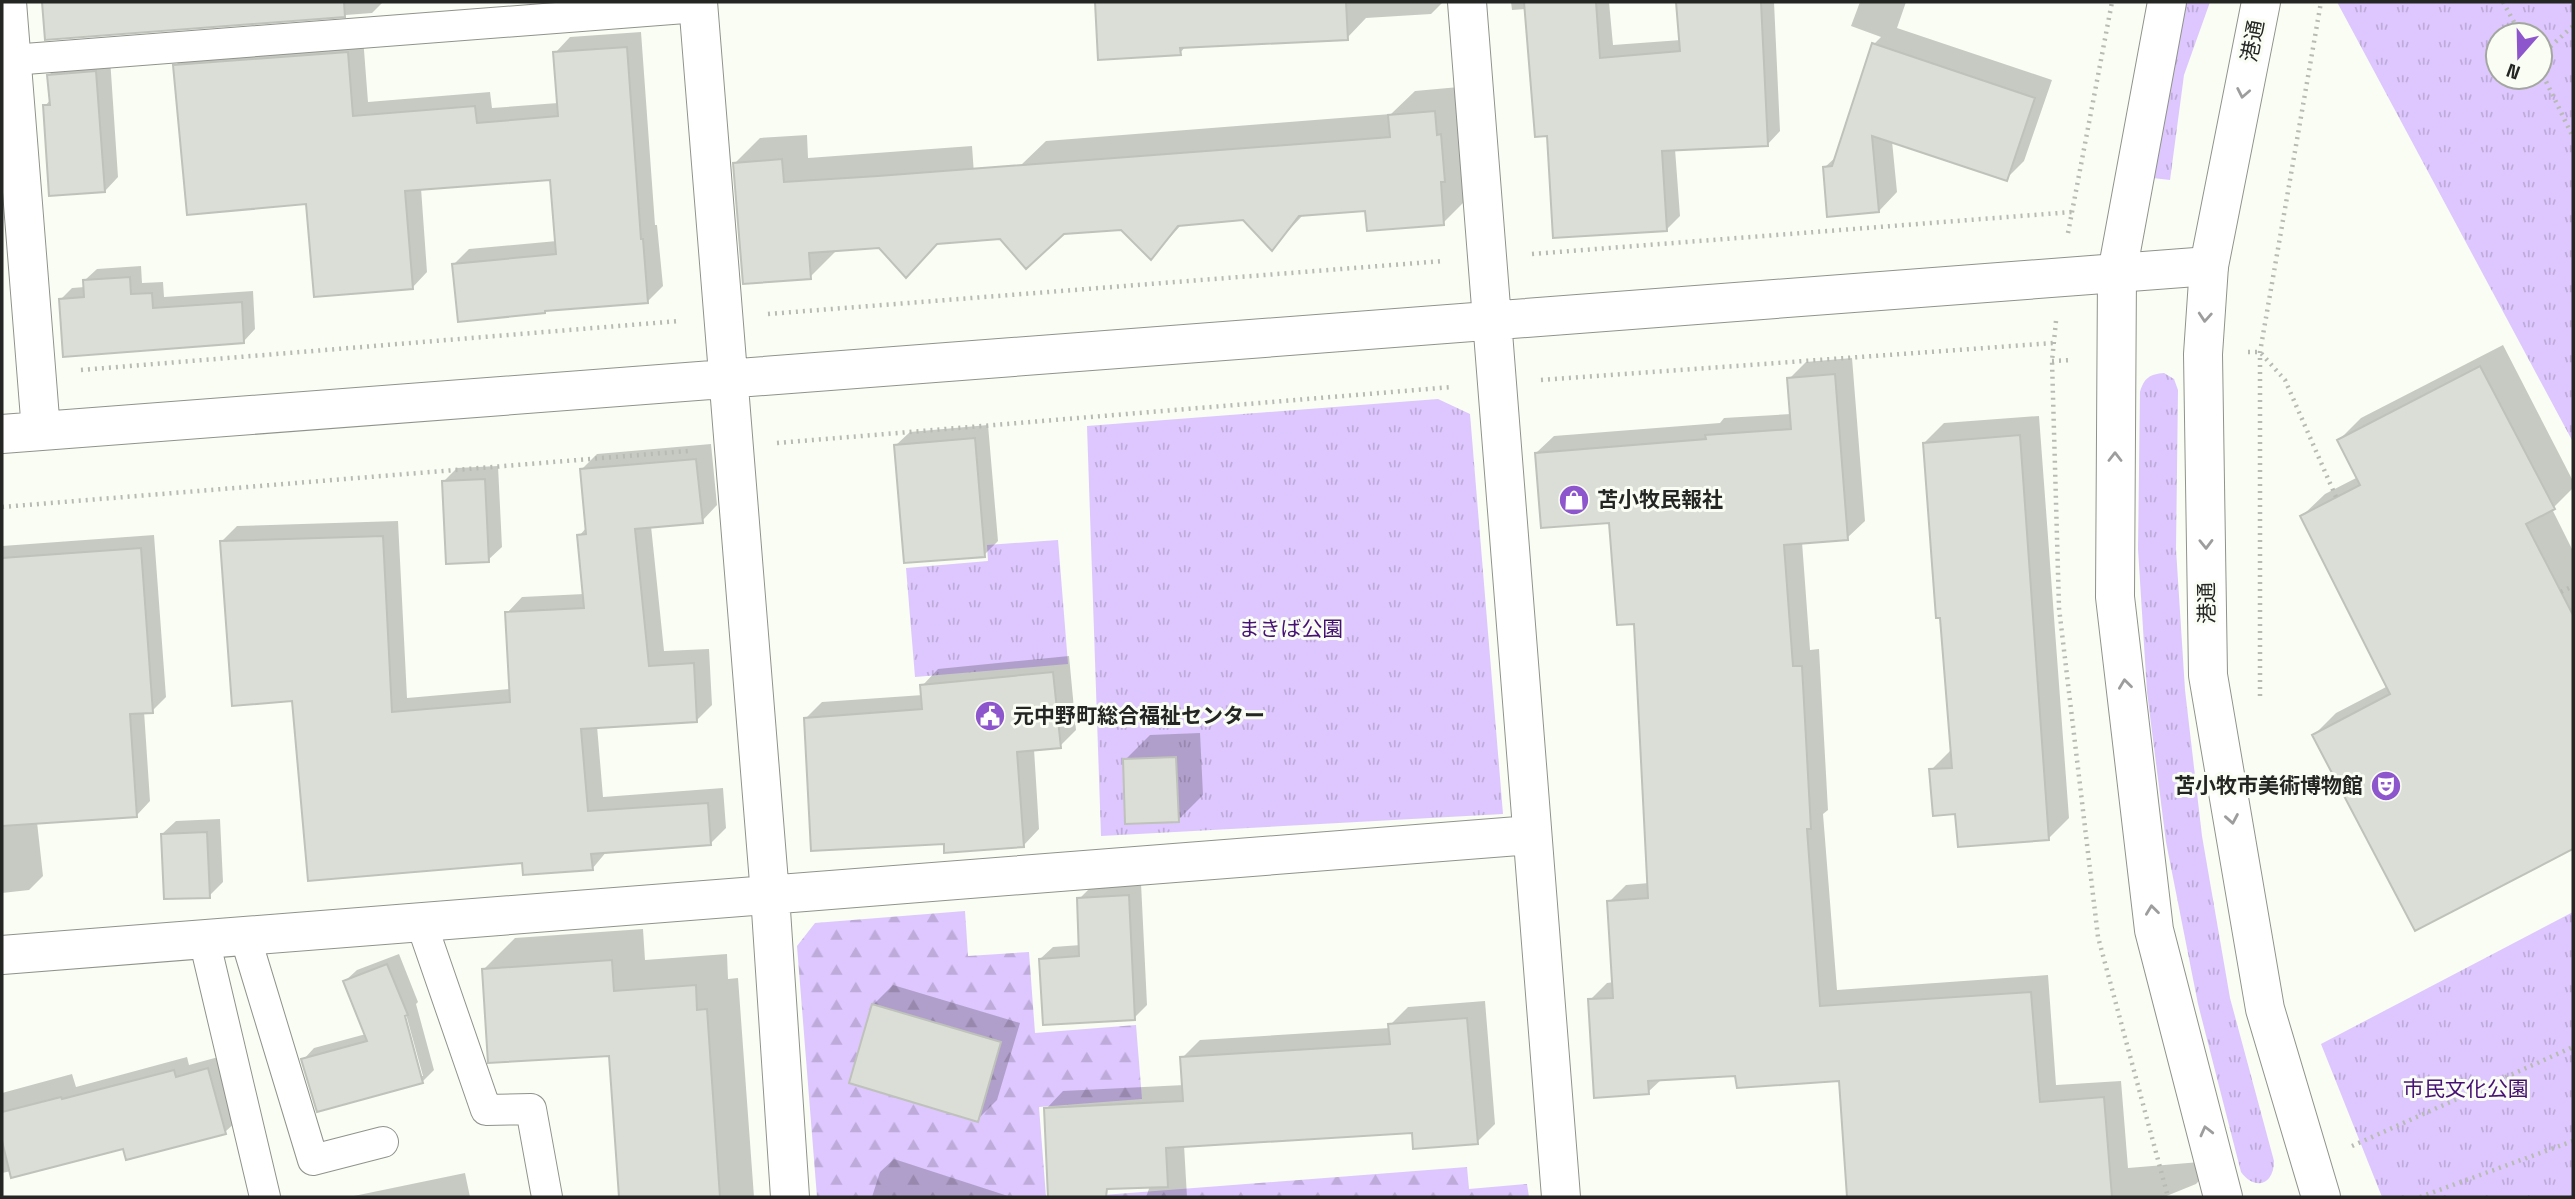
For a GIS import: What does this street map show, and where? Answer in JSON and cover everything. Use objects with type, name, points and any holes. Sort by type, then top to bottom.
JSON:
[{"type":"street","points":[[7,2],[12,60],[14,242],[37,374],[41,431]]},
{"type":"street","points":[[1467,2],[1560,1197]]},
{"type":"street","points":[[2167,2],[2117,274],[2115,597],[2154,930],[2222,1197]]},
{"type":"street","name":"港通","points":[[2261,2],[2209,266],[2203,354],[2208,675],[2264,1009],[2321,1197]]},
{"type":"street","points":[[698,4],[770,895],[790,1197]]},
{"type":"street","points":[[2,434],[2209,266]]},
{"type":"street","points":[[2,955],[1531,835]]},
{"type":"lane","points":[[12,60],[698,4]]},
{"type":"lane","points":[[421,922],[486,1110],[531,1109],[547,1197]]},
{"type":"lane","points":[[245,936],[313,1160],[383,1142]]},
{"type":"lane","points":[[204,939],[265,1197]]},
{"type":"path","points":[[2260,697],[2260,352],[2321,2]]},
{"type":"path","points":[[2503,2],[2513,21]]},
{"type":"path","points":[[2554,43],[2573,26]]},
{"type":"path","points":[[2551,91],[2573,136]]},
{"type":"path","points":[[37,374],[723,317],[2072,212]]},
{"type":"path","points":[[2,507],[1496,383],[2054,343]]},
{"type":"path","points":[[2561,592],[2573,586]]},
{"type":"path","points":[[2351,1146],[2573,1047]]},
{"type":"path","points":[[2420,1197],[2573,1141]]},
{"type":"green space","points":[[2184,2],[2210,2],[2184,75],[2170,180],[2153,178]]},
{"type":"green space","points":[[2337,2],[2573,2],[2573,442]]},
{"type":"green space","points":[[2164,373],[2174,379],[2178,390],[2176,549],[2185,690],[2202,836],[2230,998],[2274,1161],[2271,1176],[2263,1183],[2252,1182],[2241,1172],[2198,1004],[2166,842],[2147,692],[2138,549],[2140,392],[2148,378]]},
{"type":"green space","name":"まきば公園","points":[[1438,399],[1470,414],[1503,814],[1101,836],[1087,426]]},
{"type":"green space","points":[[1058,540],[1068,664],[915,677],[906,568],[988,561],[987,545]]},
{"type":"green space","points":[[965,911],[968,956],[1029,952],[1035,1033],[1136,1025],[1142,1099],[1039,1107],[1046,1197],[817,1197],[797,946],[815,923]]},
{"type":"green space","name":"市民文化公園","points":[[2573,912],[2573,1197],[2382,1197],[2321,1044]]},
{"type":"green space","points":[[1467,1167],[1469,1189],[1527,1184],[1529,1197],[1077,1197]]},
{"type":"building","points":[[42,2],[344,2],[345,17],[45,40]]},
{"type":"building","points":[[1095,2],[1346,2],[1348,40],[1180,48],[1181,55],[1098,60]]},
{"type":"building","points":[[1524,2],[1596,2],[1600,58],[1680,51],[1676,2],[1761,2],[1768,146],[1662,151],[1667,231],[1553,238],[1547,136],[1535,137]]},
{"type":"building","points":[[1872,43],[2035,98],[2007,181],[1872,136],[1879,212],[1827,217],[1823,167],[1832,166]]},
{"type":"building","points":[[627,47],[648,303],[545,311],[458,322],[452,264],[556,254],[550,180],[405,191],[413,289],[314,297],[306,204],[187,215],[173,65],[348,52],[353,116],[475,106],[477,123],[558,116],[553,52]]},
{"type":"building","points":[[96,71],[105,192],[49,196],[43,105],[50,105],[47,75]]},
{"type":"building","points":[[1435,111],[1437,135],[1441,134],[1445,182],[1441,182],[1444,225],[1367,231],[1365,211],[1299,216],[1272,251],[1243,220],[1178,226],[1151,260],[1121,230],[1064,234],[1026,269],[1000,239],[937,244],[906,278],[879,248],[809,253],[811,279],[743,284],[733,163],[782,159],[784,182],[878,176],[1390,137],[1388,115]]},
{"type":"building","points":[[130,277],[131,294],[152,293],[153,308],[242,302],[244,343],[63,357],[59,299],[84,297],[83,280]]},
{"type":"building","points":[[2480,366],[2555,509],[2526,524],[2573,615],[2573,849],[2415,931],[2312,735],[2390,694],[2300,516],[2360,485],[2337,440]]},
{"type":"building","points":[[1835,374],[1848,540],[1784,545],[1793,666],[1802,666],[1811,829],[1807,829],[1820,1006],[2031,992],[2040,1102],[2104,1097],[2112,1197],[1847,1197],[1839,1081],[1737,1088],[1735,1076],[1648,1081],[1649,1094],[1594,1098],[1588,999],[1613,998],[1607,901],[1648,898],[1634,624],[1617,625],[1609,523],[1541,528],[1535,453],[1791,429],[1787,378]]},
{"type":"building","points":[[2020,435],[2049,840],[1958,847],[1955,814],[1933,816],[1929,769],[1952,768],[1940,618],[1936,618],[1923,443]]},
{"type":"building","points":[[975,438],[985,557],[904,563],[894,445]]},
{"type":"building","points":[[696,459],[703,523],[635,529],[649,666],[694,663],[697,722],[581,729],[588,811],[708,803],[711,845],[591,854],[593,870],[523,875],[522,863],[308,881],[292,701],[232,706],[220,541],[383,536],[392,712],[510,702],[505,612],[584,608],[577,535],[586,534],[580,469]]},
{"type":"building","points":[[485,479],[489,562],[446,564],[442,481]]},
{"type":"building","points":[[141,548],[153,713],[130,714],[137,817],[2,826],[2,558]]},
{"type":"building","points":[[1053,672],[1061,748],[1017,752],[1024,847],[944,853],[944,844],[811,851],[804,718],[922,709],[920,685]]},
{"type":"building","points":[[1176,757],[1179,822],[1125,824],[1123,759]]},
{"type":"building","points":[[207,832],[210,898],[164,899],[161,834]]},
{"type":"building","points":[[1129,895],[1135,1020],[1043,1025],[1039,959],[1079,956],[1077,898]]},
{"type":"building","points":[[612,960],[614,991],[696,985],[697,1010],[707,1009],[720,1197],[619,1197],[609,1056],[488,1063],[482,969]]},
{"type":"building","points":[[387,964],[408,1015],[405,1016],[423,1083],[317,1112],[301,1059],[367,1041],[343,981]]},
{"type":"building","points":[[872,1004],[1001,1042],[978,1122],[849,1083]]},
{"type":"building","points":[[1467,1018],[1478,1144],[1413,1149],[1412,1133],[1166,1148],[1168,1187],[1107,1189],[1106,1197],[1048,1197],[1044,1108],[1183,1101],[1180,1057],[1390,1044],[1388,1024]]},
{"type":"building","points":[[208,1068],[226,1134],[126,1160],[123,1149],[11,1178],[2,1141],[2,1112],[174,1070],[176,1077]]},
{"type":"place","name":"苫小牧民報社","points":[[1574,500]]},
{"type":"place","name":"元中野町総合福祉センター","points":[[990,716]]},
{"type":"place","name":"苫小牧市美術博物館","points":[[2386,786]]}]
